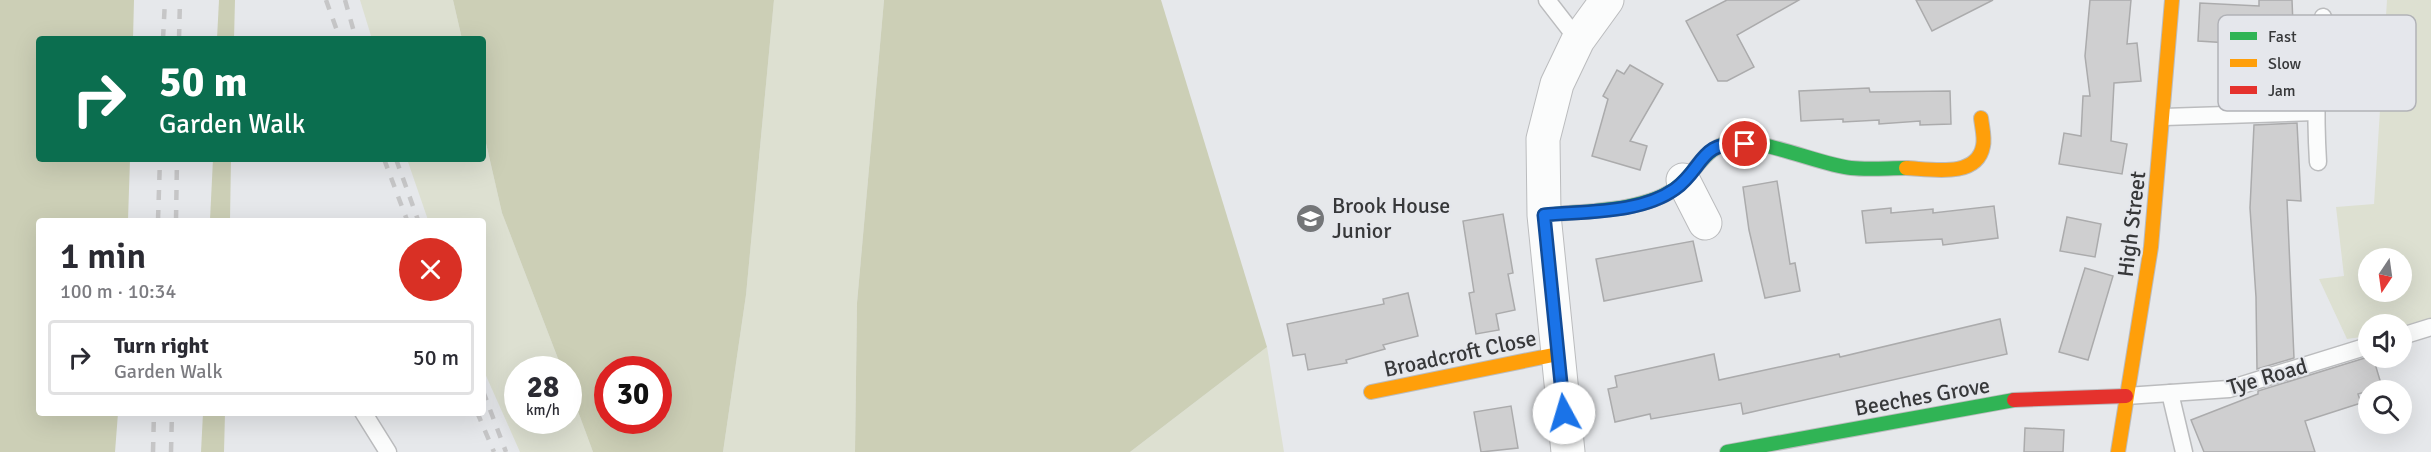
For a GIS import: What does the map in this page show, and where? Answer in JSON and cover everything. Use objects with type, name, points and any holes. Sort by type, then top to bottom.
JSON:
[{"type":"street","points":[[1568,452],[1544,215],[1543,140],[1557,84],[1578,40],[1607,0]]},
{"type":"street","name":"High Street","points":[[2118,452],[2151,247],[2164,117],[2172,0]]},
{"type":"street","points":[[1544,215],[1616,208],[1651,200],[1676,188],[1710,150],[1729,142],[1762,145],[1850,168],[1964,169],[1980,157],[1984,144],[1981,118]]},
{"type":"street","points":[[1683,180],[1704,223]]},
{"type":"street","name":"Broadcroft Close","points":[[1371,392],[1558,354]]},
{"type":"street","name":"Beeches Grove","points":[[1727,452],[2026,398],[2126,396]]},
{"type":"lane","points":[[1547,0],[1578,40]]},
{"type":"lane","points":[[2164,117],[2315,112],[2318,162]]},
{"type":"lane","points":[[2412,333],[2431,327]]},
{"type":"lane","name":"Tye Road","points":[[2126,396],[2229,389],[2358,349]]},
{"type":"lane","points":[[2170,393],[2184,452]]},
{"type":"lane","points":[[366,416],[388,452]]},
{"type":"shaded area","points":[[360,0],[453,0],[461,36],[371,36]]},
{"type":"shaded area","points":[[774,0],[884,0],[857,303],[855,452],[723,452],[746,295]]},
{"type":"shaded area","points":[[2387,0],[2431,0],[2431,321],[2412,328],[2412,314],[2358,314],[2358,337],[2347,339],[2319,279],[2344,276],[2336,207],[2374,204],[2380,111],[2416,111],[2416,15],[2386,15]]},
{"type":"shaded area","points":[[486,143],[502,213],[557,356],[504,356],[504,416],[486,376],[486,218],[427,218],[408,162],[486,162]]},
{"type":"shaded area","points":[[1267,347],[1284,452],[1130,452]]},
{"type":"shaded area","points":[[582,422],[593,452],[520,452],[512,434],[582,434]]},
{"type":"green space","points":[[0,0],[134,0],[133,36],[36,36],[36,162],[130,162],[128,218],[36,218],[36,416],[118,416],[115,452],[0,452]]},
{"type":"green space","points":[[219,0],[235,0],[234,36],[217,36]]},
{"type":"green space","points":[[453,0],[774,0],[746,295],[723,452],[593,452],[582,422],[582,356],[557,356],[502,213],[486,143],[486,36],[461,36]]},
{"type":"green space","points":[[884,0],[1161,0],[1267,347],[1130,452],[855,452],[857,303]]},
{"type":"green space","points":[[213,162],[231,162],[230,218],[210,218]]},
{"type":"green space","points":[[203,416],[225,416],[224,452],[201,452]]},
{"type":"building","points":[[1727,0],[1799,0],[1737,35],[1754,67],[1727,81],[1718,81],[1686,21]]},
{"type":"building","points":[[1916,0],[1993,0],[1932,31]]},
{"type":"building","points":[[2090,0],[2131,0],[2127,44],[2137,43],[2141,81],[2114,83],[2111,141],[2127,144],[2122,174],[2059,164],[2064,133],[2081,136],[2083,96],[2090,96],[2085,56]]},
{"type":"building","points":[[2259,0],[2292,0],[2293,15],[2218,15],[2218,42],[2198,41],[2200,3],[2259,6]]},
{"type":"building","points":[[1630,65],[1663,84],[1630,141],[1647,146],[1640,170],[1592,156],[1608,99],[1603,96],[1617,70],[1624,74]]},
{"type":"building","points":[[1869,88],[1870,92],[1950,91],[1951,124],[1920,125],[1920,121],[1879,124],[1879,120],[1843,122],[1843,119],[1801,121],[1799,91]]},
{"type":"building","points":[[2297,123],[2301,201],[2287,200],[2294,358],[2257,369],[2256,297],[2250,208],[2254,125]]},
{"type":"building","points":[[1777,181],[1790,264],[1795,263],[1800,291],[1765,298],[1749,230],[1743,187]]},
{"type":"building","points":[[1994,206],[1998,238],[1943,245],[1942,239],[1866,243],[1862,211],[1891,208],[1891,213],[1933,209],[1933,213]]},
{"type":"building","points":[[1503,214],[1513,273],[1508,274],[1515,310],[1496,314],[1499,330],[1476,334],[1469,293],[1474,292],[1463,221]]},
{"type":"building","points":[[2067,217],[2101,224],[2095,257],[2060,251]]},
{"type":"building","points":[[1693,241],[1702,281],[1604,301],[1596,259]]},
{"type":"building","points":[[2085,268],[2113,276],[2088,360],[2059,352]]},
{"type":"building","points":[[1408,293],[1418,336],[1383,345],[1385,349],[1346,360],[1347,363],[1308,370],[1305,354],[1293,356],[1287,324],[1384,304],[1383,299]]},
{"type":"building","points":[[2000,319],[2007,354],[1743,414],[1741,403],[1651,419],[1650,414],[1615,422],[1608,389],[1617,387],[1615,376],[1714,354],[1719,380],[1839,354],[1840,357]]},
{"type":"building","points":[[2358,360],[2358,368],[2376,368],[2380,380],[2358,380],[2358,404],[2305,421],[2315,452],[2204,452],[2191,420],[2258,394],[2258,391]]},
{"type":"building","points":[[1511,406],[1518,448],[1481,452],[1474,412]]},
{"type":"building","points":[[2025,428],[2064,430],[2063,452],[2024,452]]},
{"type":"railway","points":[[163,36],[165,0]]},
{"type":"railway","points":[[179,36],[180,0]]},
{"type":"railway","points":[[326,0],[339,36]]},
{"type":"railway","points":[[345,0],[355,36]]},
{"type":"railway","points":[[158,218],[160,162]]},
{"type":"railway","points":[[176,218],[177,162]]},
{"type":"railway","points":[[385,162],[406,218]]},
{"type":"railway","points":[[397,162],[417,218]]},
{"type":"railway","points":[[486,399],[506,452]]},
{"type":"railway","points":[[153,452],[154,416]]},
{"type":"railway","points":[[171,452],[172,416]]},
{"type":"railway","points":[[479,416],[494,452]]},
{"type":"traffic: fast","points":[[1544,215],[1613,209],[1631,206],[1664,195],[1677,187],[1705,156],[1727,143],[1754,143],[1851,168],[1906,168]]},
{"type":"traffic: fast","points":[[1727,452],[2014,400]]},
{"type":"traffic: slow","points":[[2118,452],[2151,247],[2172,0]]},
{"type":"traffic: slow","points":[[1906,168],[1951,170],[1972,164],[1979,156],[1983,146],[1981,118]]},
{"type":"traffic: slow","points":[[1371,392],[1558,354]]},
{"type":"traffic: jam","points":[[2014,400],[2126,396]]},
{"type":"place","name":"Brook House Junior","points":[[1311,218]]},
{"type":"route","points":[[1564,413],[1544,215],[1616,208],[1651,200],[1676,188],[1710,150],[1729,142],[1745,144]]}]
